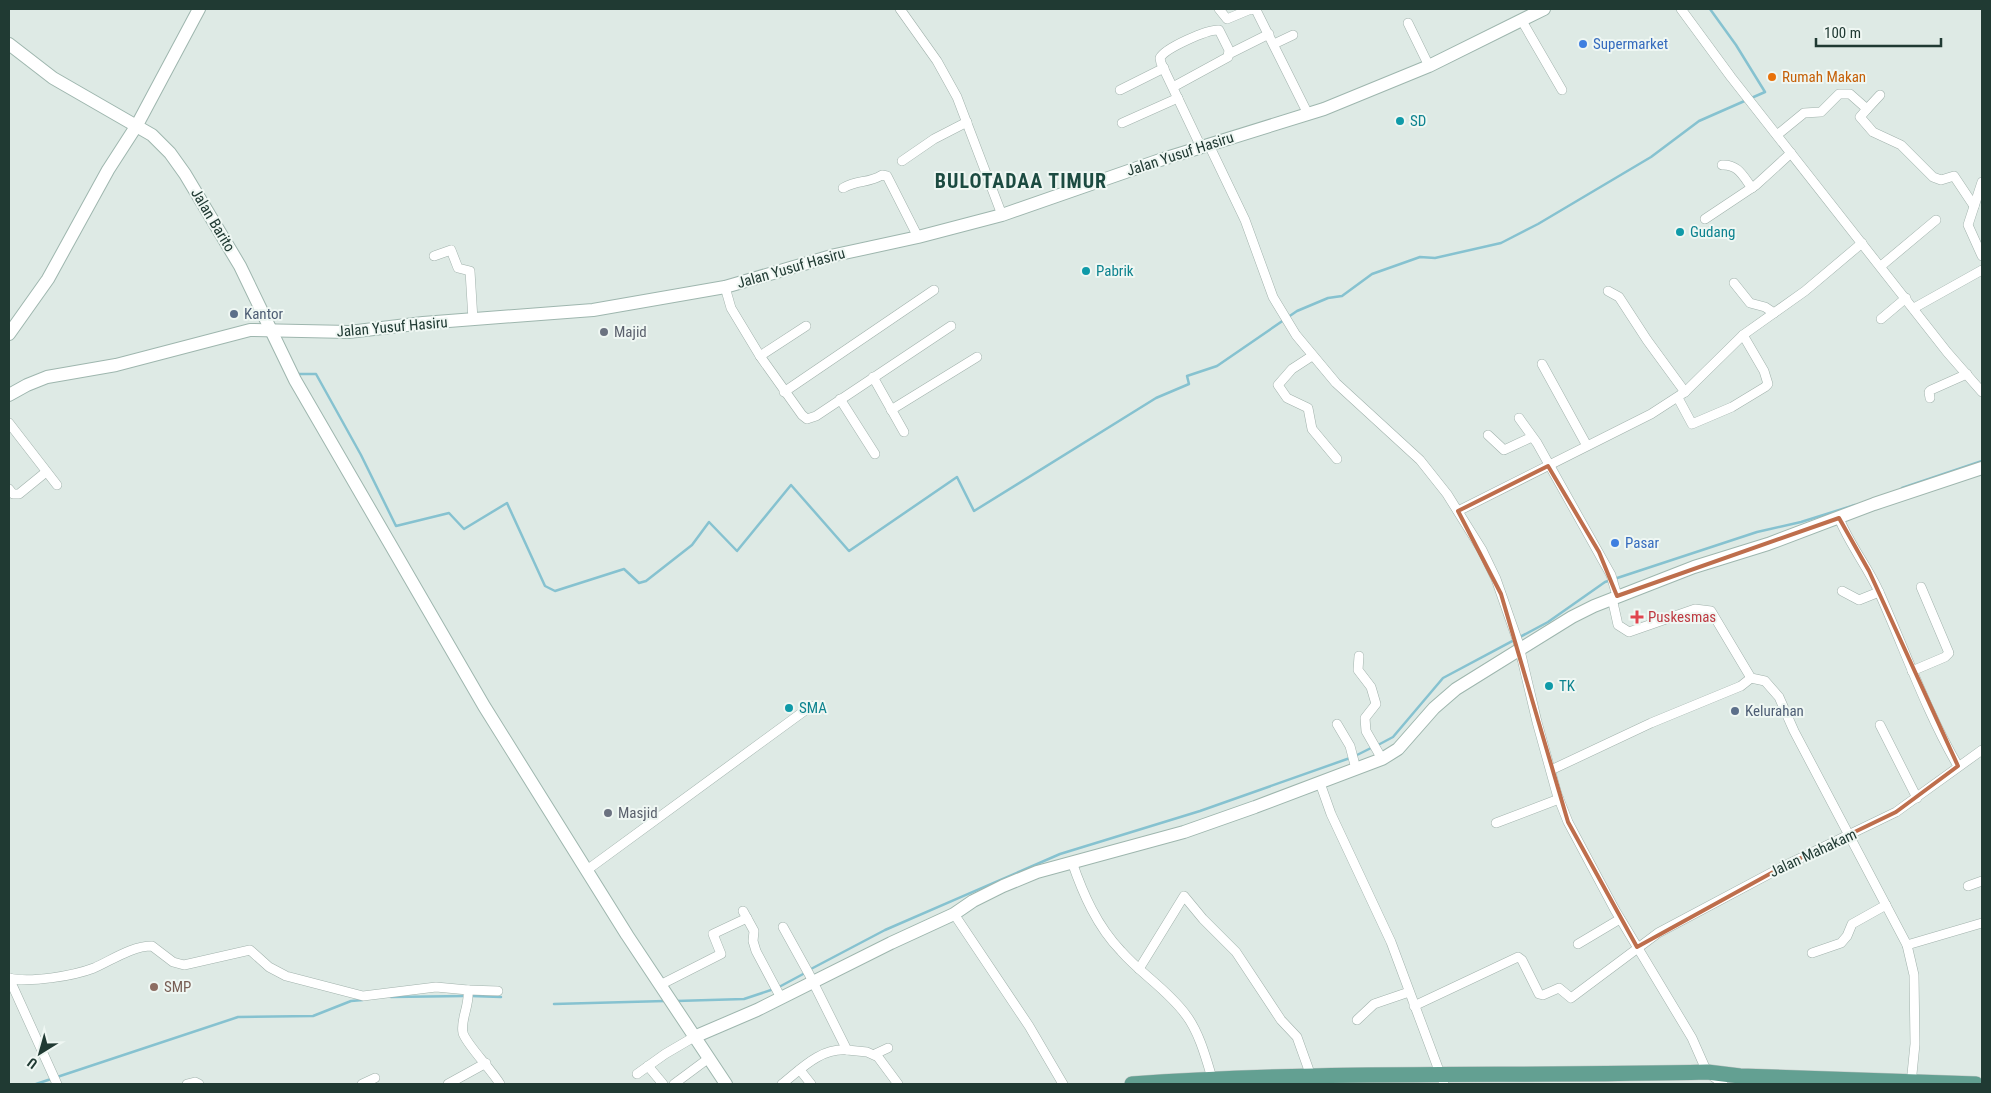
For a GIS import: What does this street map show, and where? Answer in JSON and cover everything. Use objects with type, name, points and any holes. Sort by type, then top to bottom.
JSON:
[{"type":"main road","points":[[1132,1084],[1311,1076],[1442,1079],[1707,1072],[1766,1080],[1976,1084]]},
{"type":"street","points":[[9,334],[48,279],[108,170],[137,125],[199,9]]},
{"type":"street","points":[[900,9],[944,74],[967,122],[1002,215]]},
{"type":"street","points":[[1219,9],[1227,19],[1255,9],[1308,114]]},
{"type":"street","name":"Jalan Yusuf Hasiru","points":[[9,395],[47,377],[116,365],[238,332],[271,329],[330,333],[593,310],[724,287],[835,255],[918,237],[1002,215],[1205,146],[1308,114],[1429,66],[1544,9]]},
{"type":"street","points":[[1681,9],[1731,77],[1982,392]]},
{"type":"street","points":[[1522,21],[1562,90]]},
{"type":"street","points":[[1408,23],[1429,66]]},
{"type":"street","points":[[1229,54],[1220,32],[1215,30],[1163,53],[1160,58],[1178,98],[1245,220],[1273,297],[1296,335],[1336,383],[1420,460],[1458,511],[1493,572],[1518,642],[1525,677],[1559,799],[1575,838],[1620,919],[1692,1038],[1707,1072],[1723,1084]]},
{"type":"street","points":[[1173,87],[1226,59],[1229,54],[1269,34]]},
{"type":"street","points":[[1274,44],[1293,35]]},
{"type":"street","name":"Jalan Barito","points":[[9,44],[54,78],[152,135],[170,153],[197,192],[240,266],[295,380],[484,706],[668,999],[726,1084]]},
{"type":"street","points":[[1120,90],[1164,68]]},
{"type":"street","points":[[1777,135],[1804,113],[1821,112],[1843,93],[1850,94],[1867,109]]},
{"type":"street","points":[[1880,95],[1860,117],[1873,132],[1900,145],[1933,177],[1941,180],[1954,176],[1974,206]]},
{"type":"street","points":[[1122,123],[1178,98]]},
{"type":"street","points":[[902,161],[934,139],[967,122]]},
{"type":"street","points":[[1706,218],[1752,188],[1791,153]]},
{"type":"street","points":[[1722,165],[1730,164],[1736,167],[1752,188]]},
{"type":"street","points":[[843,188],[855,181],[870,182],[882,175],[887,176],[918,237]]},
{"type":"street","points":[[1982,182],[1968,225],[1982,256]]},
{"type":"street","points":[[1880,266],[1936,220]]},
{"type":"street","points":[[1458,511],[1548,466],[1586,444],[1651,414],[1681,395],[1743,335],[1805,291],[1862,243]]},
{"type":"street","points":[[434,256],[451,250],[458,268],[470,271],[473,320]]},
{"type":"street","points":[[1914,308],[1982,270]]},
{"type":"street","points":[[1734,283],[1748,301],[1765,306],[1774,313]]},
{"type":"street","points":[[724,287],[731,308],[760,356],[784,392],[802,416],[807,419],[816,416],[951,326]]},
{"type":"street","points":[[784,392],[934,290]]},
{"type":"street","points":[[1608,291],[1619,297],[1681,395],[1692,424],[1732,408],[1768,384],[1764,371],[1743,335]]},
{"type":"street","points":[[1881,319],[1906,298]]},
{"type":"street","points":[[760,356],[806,326]]},
{"type":"street","points":[[1312,356],[1292,368],[1278,385],[1288,398],[1308,408],[1312,429],[1337,458]]},
{"type":"street","points":[[891,410],[977,357]]},
{"type":"street","points":[[1542,364],[1586,444]]},
{"type":"street","points":[[1930,398],[1929,392],[1931,390],[1967,374]]},
{"type":"street","points":[[872,377],[904,432]]},
{"type":"street","points":[[840,399],[874,454]]},
{"type":"street","points":[[1519,418],[1532,437],[1613,578],[1618,625],[1629,632],[1695,609],[1708,609],[1715,615],[1751,678],[1764,681],[1779,697],[1794,731],[1907,945],[1914,975],[1915,1044],[1911,1083]]},
{"type":"street","points":[[9,423],[57,485]]},
{"type":"street","points":[[1488,436],[1504,450],[1532,437]]},
{"type":"street","points":[[637,1074],[694,1037],[809,974],[891,943],[954,914],[973,901],[1003,886],[1037,872],[1184,832],[1320,782],[1354,761],[1377,750],[1398,749],[1434,708],[1518,642],[1614,597],[1694,567],[1768,544],[1982,468]]},
{"type":"street","points":[[9,490],[13,494],[19,494],[46,472]]},
{"type":"street","points":[[1839,518],[1879,592],[1944,742],[1958,766]]},
{"type":"street","points":[[1912,671],[1945,657],[1949,653],[1921,587]]},
{"type":"street","points":[[1842,591],[1859,600],[1879,592]]},
{"type":"street","points":[[1359,656],[1358,670],[1370,687],[1376,704],[1365,720],[1377,750]]},
{"type":"street","points":[[1551,770],[1651,723],[1741,686],[1751,678]]},
{"type":"street","points":[[587,870],[811,706]]},
{"type":"street","points":[[1337,724],[1354,761]]},
{"type":"street","points":[[1880,725],[1917,798]]},
{"type":"street","name":"Jalan Mahakam","points":[[1414,1006],[1518,957],[1522,960],[1539,994],[1543,995],[1559,988],[1571,998],[1637,947],[1688,916],[1848,833],[1865,828],[1917,798],[1982,750]]},
{"type":"street","points":[[1320,782],[1330,814],[1387,931],[1442,1079]]},
{"type":"street","points":[[1496,823],[1559,799]]},
{"type":"street","points":[[1072,862],[1094,915],[1113,943],[1187,1016],[1207,1060],[1219,1080]]},
{"type":"street","points":[[1968,886],[1982,881]]},
{"type":"street","points":[[1139,969],[1184,896],[1203,919],[1236,952],[1281,1020],[1297,1038],[1311,1076]]},
{"type":"street","points":[[1812,952],[1841,943],[1846,939],[1852,924],[1886,905]]},
{"type":"street","points":[[954,914],[1029,1026],[1063,1084]]},
{"type":"street","points":[[660,985],[721,954],[713,934],[745,915],[755,933],[753,941],[756,950],[778,991]]},
{"type":"street","points":[[1578,944],[1620,919]]},
{"type":"street","points":[[1907,945],[1982,923]]},
{"type":"street","points":[[783,927],[847,1050]]},
{"type":"street","points":[[9,978],[26,980],[92,969],[138,948],[149,946],[159,949],[173,962],[184,965],[250,950],[269,967],[286,976],[363,996],[436,987],[469,996],[498,991]]},
{"type":"street","points":[[9,978],[56,1082]]},
{"type":"street","points":[[1357,1020],[1374,1004],[1409,992]]},
{"type":"street","points":[[469,996],[463,1023],[463,1034],[500,1084]]},
{"type":"street","points":[[782,1084],[813,1059],[832,1051],[847,1050],[875,1054],[888,1048]]},
{"type":"street","points":[[875,1054],[898,1084]]},
{"type":"street","points":[[674,1084],[709,1058]]},
{"type":"street","points":[[448,1084],[486,1063]]},
{"type":"street","points":[[648,1066],[663,1084]]},
{"type":"street","points":[[800,1070],[811,1084]]},
{"type":"street","points":[[362,1084],[375,1078]]},
{"type":"street","points":[[187,1084],[196,1082],[199,1084]]},
{"type":"highlighted area","points":[[1548,466],[1599,552],[1617,596],[1839,518],[1869,571],[1958,766],[1896,812],[1784,866],[1637,947],[1568,822],[1501,594],[1458,511]]},
{"type":"waterway","points":[[297,374],[316,374],[361,455],[396,526],[449,513],[464,529],[507,503],[545,586],[555,591],[624,569],[639,583],[646,581],[692,545],[709,522],[737,551],[791,485],[849,551],[957,477],[974,511],[1156,398],[1189,384],[1187,376],[1217,366],[1297,311],[1328,298],[1342,296],[1372,274],[1420,257],[1435,258],[1501,243],[1538,224],[1651,157],[1699,121],[1765,92],[1736,45],[1710,9]]},
{"type":"waterway","points":[[1902,488],[1982,461]]},
{"type":"waterway","points":[[1378,745],[1393,737],[1443,678],[1548,622],[1605,582],[1757,532],[1801,522],[1855,505]]},
{"type":"waterway","points":[[1355,756],[1373,747]]},
{"type":"waterway","points":[[809,970],[885,930],[1060,854],[1200,811],[1350,758]]},
{"type":"waterway","points":[[779,987],[805,973]]},
{"type":"waterway","points":[[676,1001],[744,999],[774,989]]},
{"type":"waterway","points":[[391,997],[465,996]]},
{"type":"waterway","points":[[471,996],[501,997]]},
{"type":"waterway","points":[[36,1084],[238,1017],[313,1016],[351,1001],[363,1000]]},
{"type":"waterway","points":[[554,1004],[665,1001]]},
{"type":"place","name":"Supermarket","points":[[1583,44]]},
{"type":"place","name":"Rumah Makan","points":[[1772,77]]},
{"type":"place","name":"SD","points":[[1400,121]]},
{"type":"place","name":"Gudang","points":[[1680,232]]},
{"type":"place","name":"Pabrik","points":[[1086,271]]},
{"type":"place","name":"Kantor","points":[[234,314]]},
{"type":"place","name":"Majid","points":[[604,332]]},
{"type":"place","name":"Pasar","points":[[1615,543]]},
{"type":"place","name":"Puskesmas","points":[[1637,617]]},
{"type":"place","name":"TK","points":[[1549,686]]},
{"type":"place","name":"SMA","points":[[789,708]]},
{"type":"place","name":"Kelurahan","points":[[1735,711]]},
{"type":"place","name":"Masjid","points":[[608,813]]},
{"type":"place","name":"SMP","points":[[154,987]]},
{"type":"district","name":"BULOTADAA TIMUR","points":[[1021,181]]}]
